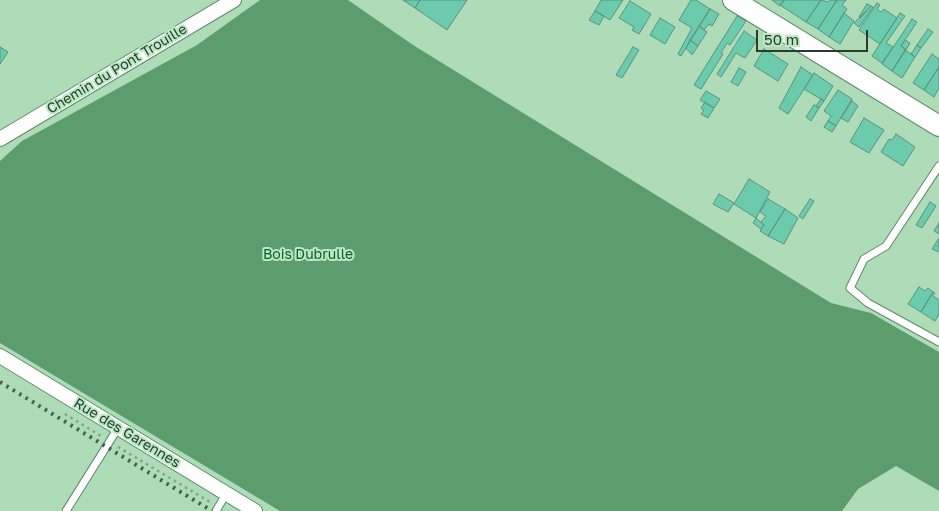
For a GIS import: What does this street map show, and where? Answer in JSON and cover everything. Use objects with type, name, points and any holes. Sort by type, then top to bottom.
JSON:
[{"type":"main road","points":[[733,0],[939,126]]},
{"type":"street","name":"Chemin du Pont Trouille","points":[[0,139],[234,0]]},
{"type":"street","name":"Rue des Garennes","points":[[0,356],[255,511]]},
{"type":"lane","points":[[939,166],[886,246],[864,258],[850,288],[868,303],[939,342]]},
{"type":"lane","points":[[66,511],[118,428]]},
{"type":"lane","points":[[216,511],[226,494]]},
{"type":"green space","name":"Bois Dubrulle","points":[[260,0],[348,0],[413,45],[831,303],[871,313],[939,352],[939,491],[896,466],[858,489],[842,511],[280,511],[0,343],[0,161],[22,141],[197,45]]},
{"type":"building","points":[[403,0],[420,0],[415,8]]},
{"type":"building","points":[[420,0],[467,0],[447,30],[415,8]]},
{"type":"building","points":[[601,0],[623,0],[610,20],[595,11]]},
{"type":"building","points":[[691,0],[696,0],[710,9],[681,56],[678,54],[692,28],[679,20]]},
{"type":"building","points":[[772,0],[784,0],[780,6]]},
{"type":"building","points":[[784,0],[821,0],[806,22],[780,5]]},
{"type":"building","points":[[821,0],[828,2],[830,0],[837,0],[818,29],[806,22]]},
{"type":"building","points":[[837,0],[846,0],[842,5],[847,9],[829,37],[818,29]]},
{"type":"building","points":[[630,1],[651,14],[639,34],[632,30],[634,27],[619,18]]},
{"type":"building","points":[[877,3],[880,5],[877,9],[881,12],[884,9],[897,18],[880,44],[859,30]]},
{"type":"building","points":[[867,4],[871,6],[860,18],[859,17]]},
{"type":"building","points":[[871,6],[873,7],[859,27],[854,23]]},
{"type":"building","points":[[710,9],[719,14],[712,26],[709,24],[704,30],[699,26]]},
{"type":"building","points":[[595,11],[604,16],[599,25],[589,20]]},
{"type":"building","points":[[844,13],[854,21],[840,44],[829,37]]},
{"type":"building","points":[[900,13],[905,16],[886,43],[893,47],[882,63],[872,56]]},
{"type":"building","points":[[737,16],[746,21],[730,45],[727,43],[721,53],[723,54],[701,89],[694,85]]},
{"type":"building","points":[[660,18],[675,27],[665,44],[650,35]]},
{"type":"building","points":[[912,19],[917,22],[901,46],[906,50],[892,71],[882,64]]},
{"type":"building","points":[[699,26],[707,32],[698,46],[690,40]]},
{"type":"building","points":[[928,29],[933,32],[921,48],[917,45]]},
{"type":"building","points":[[744,31],[757,40],[745,58],[736,53],[721,77],[717,74]]},
{"type":"building","points":[[690,40],[698,46],[692,55],[686,48]]},
{"type":"building","points":[[905,40],[910,43],[906,50],[901,46]]},
{"type":"building","points":[[917,45],[921,48],[915,57],[911,54]]},
{"type":"building","points":[[0,47],[8,52],[0,64]]},
{"type":"building","points":[[633,47],[639,50],[622,78],[616,75]]},
{"type":"building","points":[[764,49],[788,64],[778,81],[754,66]]},
{"type":"building","points":[[905,50],[915,57],[902,78],[892,71]]},
{"type":"building","points":[[932,54],[939,59],[939,67],[924,90],[913,83]]},
{"type":"building","points":[[801,67],[813,75],[788,114],[779,108]]},
{"type":"building","points":[[939,67],[939,88],[934,97],[924,90]]},
{"type":"building","points":[[739,68],[746,72],[738,86],[731,82]]},
{"type":"building","points":[[814,73],[833,86],[824,101],[804,89]]},
{"type":"building","points":[[838,90],[852,99],[836,126],[828,121],[831,116],[824,111]]},
{"type":"building","points":[[706,91],[720,99],[714,108],[700,100]]},
{"type":"building","points":[[821,99],[824,101],[819,108],[816,106]]},
{"type":"building","points":[[852,101],[858,106],[848,122],[841,118]]},
{"type":"building","points":[[705,102],[714,108],[708,118],[701,114],[704,110],[701,108]]},
{"type":"building","points":[[814,105],[819,108],[811,121],[806,117]]},
{"type":"building","points":[[864,118],[884,130],[869,153],[850,142]]},
{"type":"building","points":[[828,121],[836,126],[832,132],[824,127]]},
{"type":"building","points":[[896,134],[915,147],[903,166],[881,152],[889,139],[892,140]]},
{"type":"building","points":[[749,179],[770,192],[756,218],[734,204]]},
{"type":"building","points":[[719,194],[734,203],[728,212],[713,204]]},
{"type":"building","points":[[768,199],[785,209],[768,236],[760,231],[764,225],[761,222],[766,216],[760,212]]},
{"type":"building","points":[[810,199],[814,201],[803,219],[799,216]]},
{"type":"building","points":[[930,202],[936,206],[922,228],[916,225]]},
{"type":"building","points":[[785,209],[798,218],[784,244],[768,236]]},
{"type":"building","points":[[756,218],[764,225],[761,229],[753,223]]},
{"type":"building","points":[[939,223],[939,234],[934,231]]},
{"type":"building","points":[[939,238],[939,252],[932,249]]},
{"type":"building","points":[[919,287],[925,291],[928,288],[933,292],[921,312],[908,304]]},
{"type":"building","points":[[933,292],[935,293],[933,296],[939,300],[939,314],[935,321],[921,312]]},
{"type":"railway","points":[[0,382],[212,511]]}]
